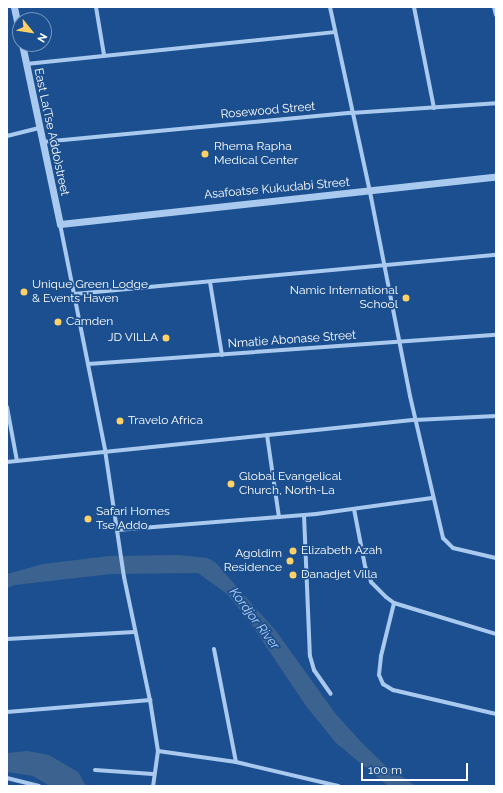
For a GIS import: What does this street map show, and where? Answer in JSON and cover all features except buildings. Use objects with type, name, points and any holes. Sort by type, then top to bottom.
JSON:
[{"type":"street","points":[[96,7],[104,55]]},
{"type":"street","points":[[330,7],[351,113],[370,192],[383,265],[432,498],[446,544],[462,551],[496,558]]},
{"type":"street","points":[[414,7],[434,108]]},
{"type":"street","points":[[494,7],[496,15]]},
{"type":"street","points":[[26,64],[334,32]]},
{"type":"street","name":"East La(Tse Addo)street","points":[[24,52],[38,128],[60,224]]},
{"type":"street","name":"Rosewood Street","points":[[41,142],[351,113],[496,103]]},
{"type":"street","points":[[7,136],[38,128]]},
{"type":"street","name":"Asafoatse Kukudabi Street","points":[[60,224],[370,192],[496,177]]},
{"type":"street","points":[[60,224],[105,450],[124,577],[150,700],[158,751],[153,786]]},
{"type":"street","points":[[74,294],[496,255]]},
{"type":"street","points":[[210,282],[222,355]]},
{"type":"street","name":"Nmatie Abonase Street","points":[[88,364],[496,335]]},
{"type":"street","points":[[7,407],[17,461]]},
{"type":"street","points":[[7,462],[105,450],[415,420],[496,416]]},
{"type":"street","points":[[267,435],[279,517]]},
{"type":"street","points":[[117,530],[304,515],[432,498]]},
{"type":"street","points":[[354,509],[365,566],[371,582],[394,603],[496,634]]},
{"type":"street","points":[[304,515],[310,656],[314,670],[331,694]]},
{"type":"street","points":[[394,603],[381,656],[379,675],[383,684],[393,690],[496,714]]},
{"type":"street","points":[[7,639],[135,632]]},
{"type":"street","points":[[214,649],[236,762]]},
{"type":"street","points":[[7,712],[150,700]]},
{"type":"street","points":[[158,751],[236,762],[338,786]]},
{"type":"street","points":[[95,770],[154,774]]},
{"type":"street","points":[[7,778],[39,786]]},
{"type":"water","name":"Kordjor River","points":[[178,555],[207,558],[215,562],[276,631],[335,713],[362,743],[386,766],[416,786],[388,786],[336,743],[306,706],[249,621],[227,594],[198,573],[111,574],[15,585],[7,588],[7,574],[43,564],[109,556]]},
{"type":"water","points":[[27,751],[49,755],[78,772],[86,786],[50,786],[33,776],[7,772],[7,753]]},
{"type":"place","name":"Rhema Rapha Medical Center","points":[[205,154]]},
{"type":"place","name":"Unique Green Lodge & Events Haven","points":[[24,292]]},
{"type":"place","name":"Namic International School","points":[[406,298]]},
{"type":"place","name":"Camden","points":[[58,322]]},
{"type":"place","name":"JD VILLA","points":[[166,338]]},
{"type":"place","name":"Travelo Africa","points":[[120,421]]},
{"type":"place","name":"Global Evangelical Church, North-La","points":[[231,484]]},
{"type":"place","name":"Safari Homes Tse Addo","points":[[88,519]]},
{"type":"place","name":"Elizabeth Azah","points":[[293,551]]},
{"type":"place","name":"Agoldim Residence","points":[[290,561]]},
{"type":"place","name":"Danadjet Villa","points":[[293,575]]}]
